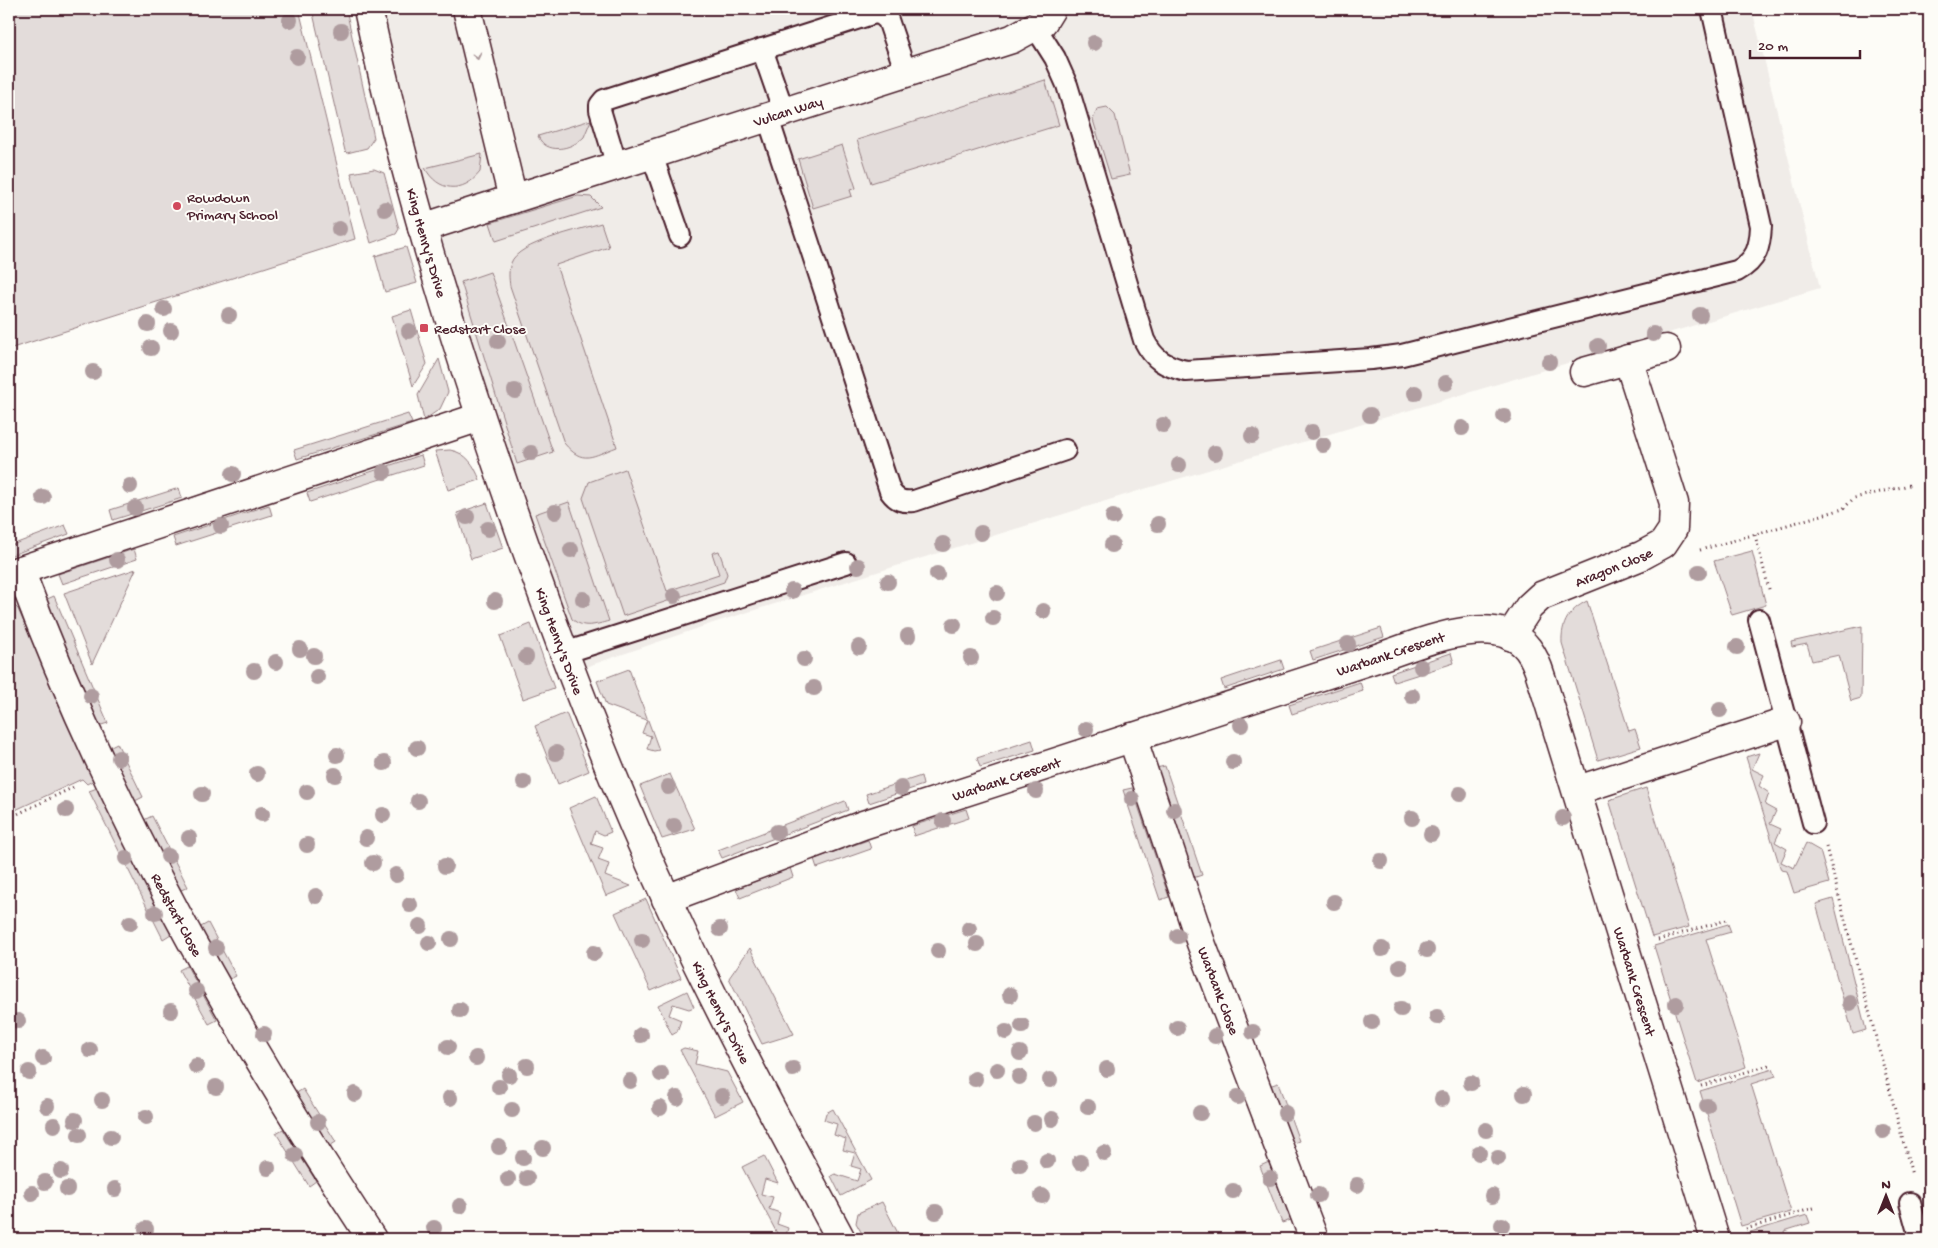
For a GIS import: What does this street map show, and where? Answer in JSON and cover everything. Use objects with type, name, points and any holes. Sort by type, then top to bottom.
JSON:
[{"type":"street","name":"King Henry's Drive","points":[[368,9],[396,132],[422,228],[480,417],[564,653],[612,776],[666,899],[720,1010],[841,1239]]},
{"type":"street","points":[[467,9],[513,199]]},
{"type":"street","name":"Vulcan Way","points":[[422,228],[1012,39],[1043,18]]},
{"type":"street","points":[[1584,372],[1666,349]]},
{"type":"street","name":"Aragon Close","points":[[1510,636],[1529,607],[1546,592],[1655,550],[1670,537],[1675,521],[1674,503],[1628,360]]},
{"type":"street","name":"Redstart Close","points":[[372,1239],[279,1094],[181,925],[109,778],[15,572],[480,417]]},
{"type":"street","name":"Warbank Crescent","points":[[666,899],[863,825],[1454,634],[1482,629],[1510,636],[1527,648],[1536,662],[1578,790],[1715,1239]]},
{"type":"street","points":[[1578,790],[1786,722]]},
{"type":"street","name":"Warbank Close","points":[[1132,737],[1201,944],[1314,1239]]},
{"type":"lane","points":[[1043,18],[1055,58],[1067,85],[1144,340],[1150,353],[1159,362],[1186,370],[1371,360],[1402,355],[1728,273],[1748,264],[1756,256],[1760,244],[1760,226],[1712,9]]},
{"type":"lane","points":[[617,166],[600,110],[600,105],[604,100],[762,49],[874,14],[882,15],[888,20],[906,73]]},
{"type":"lane","points":[[762,49],[776,115],[890,491],[895,498],[903,502],[914,501],[1065,450]]},
{"type":"lane","points":[[652,155],[680,236]]},
{"type":"lane","points":[[564,653],[846,562]]},
{"type":"lane","points":[[1759,620],[1813,823]]},
{"type":"lane","points":[[1910,1203],[1920,1239]]},
{"type":"path","points":[[1670,537],[1694,550],[1702,550],[1843,509],[1854,498],[1910,485]]},
{"type":"path","points":[[1755,535],[1772,602],[1759,620]]},
{"type":"path","points":[[9,818],[77,786],[83,790],[109,778]]},
{"type":"path","points":[[1813,823],[1825,843],[1912,1172],[1910,1203]]},
{"type":"path","points":[[1626,950],[1727,920]]},
{"type":"path","points":[[1671,1096],[1772,1064]]},
{"type":"path","points":[[1715,1239],[1817,1207]]},
{"type":"shaded area","name":"Rowdown Primary School","points":[[9,9],[299,9],[355,239],[9,349]]},
{"type":"shaded area","points":[[312,9],[346,9],[374,138],[367,148],[347,153],[345,151]]},
{"type":"shaded area","points":[[368,9],[1752,9],[1820,288],[1141,490],[713,623],[571,672]]},
{"type":"shaded area","points":[[1045,80],[1059,125],[871,183],[857,140]]},
{"type":"shaded area","points":[[1107,107],[1115,115],[1130,175],[1111,179],[1093,120],[1097,109]]},
{"type":"shaded area","points":[[591,120],[584,137],[566,147],[553,148],[547,146],[538,136]]},
{"type":"shaded area","points":[[842,145],[856,188],[850,190],[852,196],[813,208],[798,159]]},
{"type":"shaded area","points":[[482,154],[480,172],[466,184],[459,187],[444,186],[430,176],[425,168]]},
{"type":"shaded area","points":[[374,169],[384,173],[399,229],[396,234],[371,243],[351,173]]},
{"type":"shaded area","points":[[578,196],[591,197],[601,207],[496,241],[490,223]]},
{"type":"shaded area","points":[[601,223],[609,247],[556,265],[617,447],[594,456],[583,457],[577,455],[564,443],[510,286],[509,272],[511,263],[525,249],[551,238]]},
{"type":"shaded area","points":[[406,247],[417,283],[385,292],[375,256]]},
{"type":"shaded area","points":[[490,272],[553,452],[517,464],[461,282]]},
{"type":"shaded area","points":[[411,310],[427,364],[413,386],[392,316]]},
{"type":"shaded area","points":[[439,359],[448,392],[440,409],[424,420],[418,395]]},
{"type":"shaded area","points":[[408,414],[412,423],[297,459],[294,450]]},
{"type":"shaded area","points":[[450,450],[461,454],[469,460],[480,480],[448,490],[435,451]]},
{"type":"shaded area","points":[[421,455],[424,465],[310,502],[307,493]]},
{"type":"shaded area","points":[[625,469],[667,591],[719,574],[712,553],[719,551],[727,574],[724,582],[623,616],[583,498],[589,482]]},
{"type":"shaded area","points":[[179,488],[182,498],[113,520],[110,510]]},
{"type":"shaded area","points":[[569,502],[609,621],[585,625],[572,619],[535,514]]},
{"type":"shaded area","points":[[487,503],[503,548],[471,559],[457,513]]},
{"type":"shaded area","points":[[269,505],[272,515],[176,546],[173,537]]},
{"type":"shaded area","points":[[65,525],[69,534],[9,556],[9,546]]},
{"type":"shaded area","points":[[134,549],[137,559],[62,584],[58,574]]},
{"type":"shaded area","points":[[1752,551],[1766,605],[1732,615],[1714,561]]},
{"type":"shaded area","points":[[136,569],[92,664],[64,593]]},
{"type":"shaded area","points":[[54,596],[108,723],[98,726],[45,600]]},
{"type":"shaded area","points":[[9,600],[18,609],[94,780],[87,784],[82,779],[9,813]]},
{"type":"shaded area","points":[[1587,601],[1629,731],[1635,729],[1641,747],[1598,760],[1562,643],[1563,629],[1567,618],[1575,609]]},
{"type":"shaded area","points":[[531,624],[554,688],[523,699],[500,636]]},
{"type":"shaded area","points":[[1862,626],[1861,698],[1851,701],[1839,655],[1812,661],[1807,644],[1792,647],[1791,642]]},
{"type":"shaded area","points":[[1381,628],[1384,637],[1313,660],[1310,651]]},
{"type":"shaded area","points":[[1451,653],[1454,663],[1394,682],[1391,673]]},
{"type":"shaded area","points":[[1281,660],[1284,669],[1224,689],[1221,680]]},
{"type":"shaded area","points":[[629,669],[659,750],[647,749],[651,736],[642,733],[647,720],[606,705],[597,681]]},
{"type":"shaded area","points":[[1360,682],[1363,691],[1292,714],[1289,705]]},
{"type":"shaded area","points":[[566,713],[589,771],[558,784],[535,726]]},
{"type":"shaded area","points":[[1032,740],[1035,750],[980,767],[977,758]]},
{"type":"shaded area","points":[[117,743],[143,797],[135,801],[109,747]]},
{"type":"shaded area","points":[[1759,753],[1752,769],[1764,775],[1759,786],[1769,793],[1765,805],[1776,811],[1770,824],[1781,829],[1775,842],[1787,849],[1781,862],[1794,868],[1806,843],[1820,851],[1829,883],[1794,893],[1787,871],[1781,870],[1746,757]]},
{"type":"shaded area","points":[[1165,766],[1202,875],[1193,878],[1156,768]]},
{"type":"shaded area","points":[[670,774],[695,829],[662,839],[640,786]]},
{"type":"shaded area","points":[[921,776],[923,785],[869,803],[866,794]]},
{"type":"shaded area","points":[[97,788],[171,934],[163,939],[89,791]]},
{"type":"shaded area","points":[[1132,788],[1169,897],[1160,900],[1123,790]]},
{"type":"shaded area","points":[[1646,788],[1689,927],[1652,937],[1609,800]]},
{"type":"shaded area","points":[[596,796],[611,832],[604,835],[595,831],[591,844],[603,848],[598,860],[609,864],[605,876],[631,886],[606,896],[569,808]]},
{"type":"shaded area","points":[[845,801],[848,810],[722,858],[718,850]]},
{"type":"shaded area","points":[[966,809],[969,818],[914,836],[912,826]]},
{"type":"shaded area","points":[[152,816],[188,887],[179,891],[144,820]]},
{"type":"shaded area","points":[[868,840],[871,849],[817,868],[814,859]]},
{"type":"shaded area","points":[[790,868],[793,877],[740,898],[736,889]]},
{"type":"shaded area","points":[[646,899],[681,978],[651,991],[615,913]]},
{"type":"shaded area","points":[[1833,899],[1866,1030],[1853,1034],[1816,904]]},
{"type":"shaded area","points":[[208,923],[236,976],[228,980],[199,928]]},
{"type":"shaded area","points":[[1728,924],[1731,932],[1706,939],[1746,1067],[1697,1083],[1654,946]]},
{"type":"shaded area","points":[[750,948],[794,1034],[762,1044],[729,978]]},
{"type":"shaded area","points":[[187,966],[217,1020],[209,1024],[179,970]]},
{"type":"shaded area","points":[[687,991],[694,1007],[689,1009],[673,1004],[669,1015],[681,1020],[677,1032],[672,1035],[658,1005]]},
{"type":"shaded area","points":[[684,1048],[698,1051],[695,1064],[727,1072],[743,1102],[715,1116],[680,1050]]},
{"type":"shaded area","points":[[1773,1069],[1776,1076],[1751,1084],[1791,1212],[1741,1226],[1700,1091]]},
{"type":"shaded area","points":[[1278,1083],[1299,1141],[1291,1144],[1269,1086]]},
{"type":"shaded area","points":[[303,1089],[336,1142],[328,1147],[295,1094]]},
{"type":"shaded area","points":[[833,1109],[871,1180],[841,1196],[831,1176],[835,1174],[857,1181],[861,1169],[851,1166],[855,1153],[843,1150],[846,1139],[834,1135],[837,1124],[824,1120],[826,1113]]},
{"type":"shaded area","points":[[283,1129],[316,1181],[309,1186],[276,1133]]},
{"type":"shaded area","points":[[764,1156],[778,1183],[765,1179],[761,1194],[773,1197],[769,1209],[780,1213],[777,1224],[788,1228],[785,1239],[780,1239],[742,1167]]},
{"type":"shaded area","points":[[1269,1162],[1291,1220],[1282,1223],[1260,1166]]},
{"type":"shaded area","points":[[882,1202],[901,1239],[865,1239],[856,1223],[858,1213]]},
{"type":"shaded area","points":[[1807,1215],[1810,1223],[1784,1231],[1786,1239],[1746,1239],[1744,1234]]},
{"type":"place","name":"Rowdown Primary School","points":[[177,206]]},
{"type":"place","name":"Redstart Close","points":[[424,328]]}]
